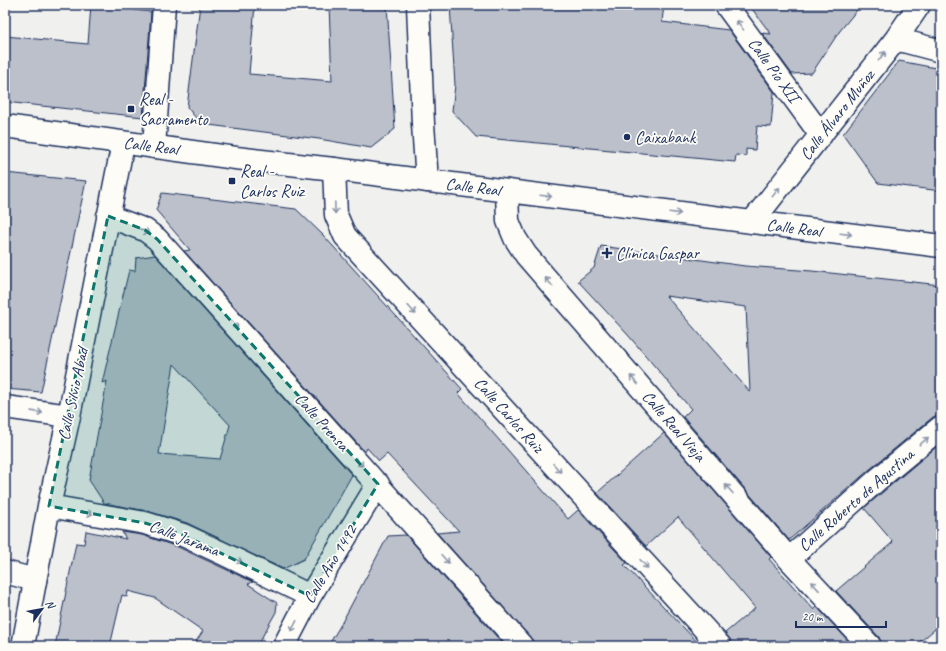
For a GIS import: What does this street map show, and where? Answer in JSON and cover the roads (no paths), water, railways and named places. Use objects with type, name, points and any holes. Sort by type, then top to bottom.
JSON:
[{"type":"street","points":[[154,147],[164,5]]},
{"type":"street","points":[[418,5],[427,181]]},
{"type":"street","name":"Calle Pío XII","points":[[726,5],[821,135]]},
{"type":"street","name":"Calle Álvaro Muñoz","points":[[752,222],[896,39],[919,5]]},
{"type":"street","points":[[896,39],[941,51]]},
{"type":"street","name":"Calle Real","points":[[5,126],[154,147],[941,246]]},
{"type":"street","name":"Calle Silvio Abad","points":[[23,646],[49,506],[69,416],[123,143]]},
{"type":"street","name":"Calle Carlos Ruiz","points":[[334,169],[336,215],[345,236],[720,646]]},
{"type":"street","name":"Calle Real Vieja","points":[[507,191],[508,221],[515,238],[526,255],[789,559],[870,646]]},
{"type":"street","name":"Calle Prensa","points":[[108,216],[145,230],[157,239],[522,646]]},
{"type":"street","points":[[5,407],[69,416]]},
{"type":"street","name":"Calle Roberto de Agustina","points":[[789,559],[877,480],[941,427]]},
{"type":"street","name":"Calle Año 1492","points":[[284,646],[310,596],[378,484]]},
{"type":"street","name":"Calle Jarama","points":[[49,506],[145,523],[183,535],[310,596]]},
{"type":"street","points":[[5,572],[36,580]]},
{"type":"place","name":"Real - Sacramento","points":[[131,109]]},
{"type":"place","name":"Caixabank","points":[[627,137]]},
{"type":"place","name":"Real - Carlos Ruiz","points":[[232,181]]},
{"type":"place","name":"Clínica Gaspar","points":[[607,253]]}]
